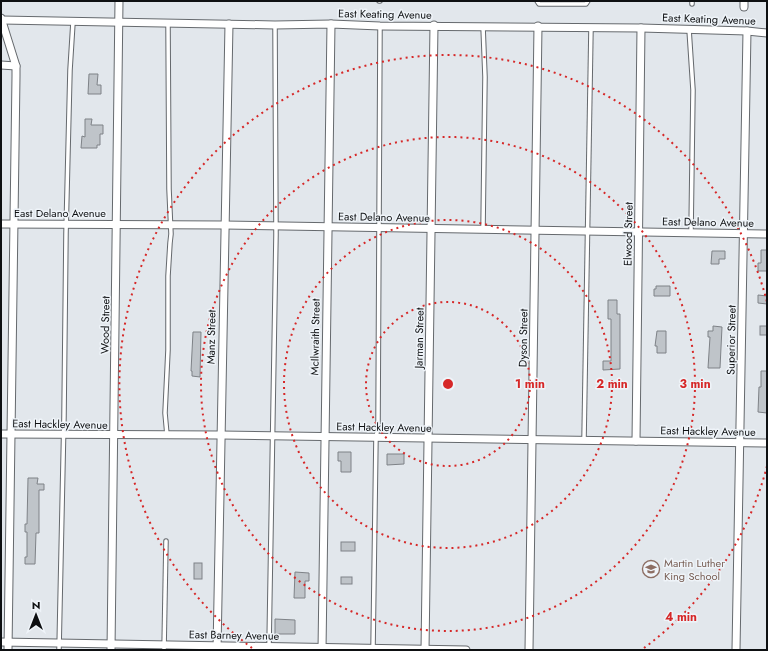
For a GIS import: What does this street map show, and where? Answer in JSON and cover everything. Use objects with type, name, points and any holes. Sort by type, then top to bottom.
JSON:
[{"type":"street","name":"Wood Street","points":[[111,647],[115,436],[119,1]]},
{"type":"street","name":"East Keating Avenue","points":[[1,19],[73,22],[275,25],[331,24],[380,26],[538,26],[767,32]]},
{"type":"street","points":[[1,19],[16,66],[11,434],[5,642],[8,650]]},
{"type":"street","name":"Manz Street","points":[[218,648],[228,24]]},
{"type":"street","name":"McIlwraith Street","points":[[322,649],[331,24]]},
{"type":"street","name":"Jarman Street","points":[[425,650],[434,25]]},
{"type":"street","name":"Dyson Street","points":[[529,650],[538,26]]},
{"type":"street","name":"Elwood Street","points":[[636,441],[641,28]]},
{"type":"street","name":"Superior Street","points":[[736,650],[747,31]]},
{"type":"street","points":[[1,65],[16,66]]},
{"type":"street","name":"East Delano Avenue","points":[[1,224],[224,225],[767,234]]},
{"type":"street","name":"East Hackley Avenue","points":[[1,434],[115,436],[221,435],[767,443]]},
{"type":"street","name":"East Barney Avenue","points":[[5,642],[59,646],[164,648],[466,650]]},
{"type":"lane","points":[[537,1],[539,4],[586,4],[588,1]]},
{"type":"lane","points":[[59,646],[64,435],[66,224],[70,70],[73,22]]},
{"type":"lane","points":[[167,435],[165,413],[168,350],[168,276],[171,225],[169,189],[168,23]]},
{"type":"lane","points":[[269,648],[276,226],[275,25]]},
{"type":"lane","points":[[373,649],[376,438],[378,428],[380,26]]},
{"type":"lane","points":[[482,26],[485,77],[483,229]]},
{"type":"lane","points":[[584,440],[591,27]]},
{"type":"lane","points":[[689,29],[693,90],[691,233]]},
{"type":"lane","points":[[164,648],[166,541]]},
{"type":"building","points":[[89,74],[98,74],[97,85],[101,85],[101,94],[88,94]]},
{"type":"building","points":[[85,119],[92,119],[91,125],[103,125],[103,134],[100,134],[100,145],[97,145],[97,148],[81,148],[82,136],[85,137]]},
{"type":"building","points":[[761,250],[767,250],[767,271],[758,271],[758,263],[761,263]]},
{"type":"building","points":[[712,251],[725,251],[725,259],[719,259],[719,264],[711,264]]},
{"type":"building","points":[[656,286],[670,286],[670,296],[654,296],[654,289],[656,289]]},
{"type":"building","points":[[758,295],[767,296],[767,304],[758,303]]},
{"type":"building","points":[[608,300],[617,300],[617,314],[620,314],[620,369],[603,370],[603,361],[611,361],[611,319],[608,319]]},
{"type":"building","points":[[713,326],[722,327],[720,368],[708,368],[710,337],[708,337],[708,331],[713,331]]},
{"type":"building","points":[[760,326],[767,326],[767,335],[760,335]]},
{"type":"building","points":[[657,331],[666,331],[666,353],[657,353],[657,346],[655,346]]},
{"type":"building","points":[[193,332],[201,332],[200,377],[192,376],[191,371]]},
{"type":"building","points":[[761,371],[767,371],[767,413],[758,412]]},
{"type":"building","points":[[338,452],[351,452],[351,472],[341,472],[341,461],[338,461]]},
{"type":"building","points":[[387,454],[404,454],[404,464],[387,465]]},
{"type":"building","points":[[28,478],[38,478],[37,484],[44,484],[44,490],[39,490],[39,533],[36,533],[35,564],[25,564],[25,557],[27,557],[27,532],[25,532],[25,524],[27,524]]},
{"type":"building","points":[[341,542],[355,542],[355,551],[341,551]]},
{"type":"building","points":[[194,563],[202,563],[202,579],[194,579]]},
{"type":"building","points":[[295,572],[309,573],[309,581],[305,581],[305,598],[294,598]]},
{"type":"building","points":[[341,577],[352,577],[352,584],[341,584]]},
{"type":"building","points":[[275,619],[295,620],[295,634],[275,634]]},
{"type":"place","name":"Martin Luther King School","points":[[651,569]]}]
